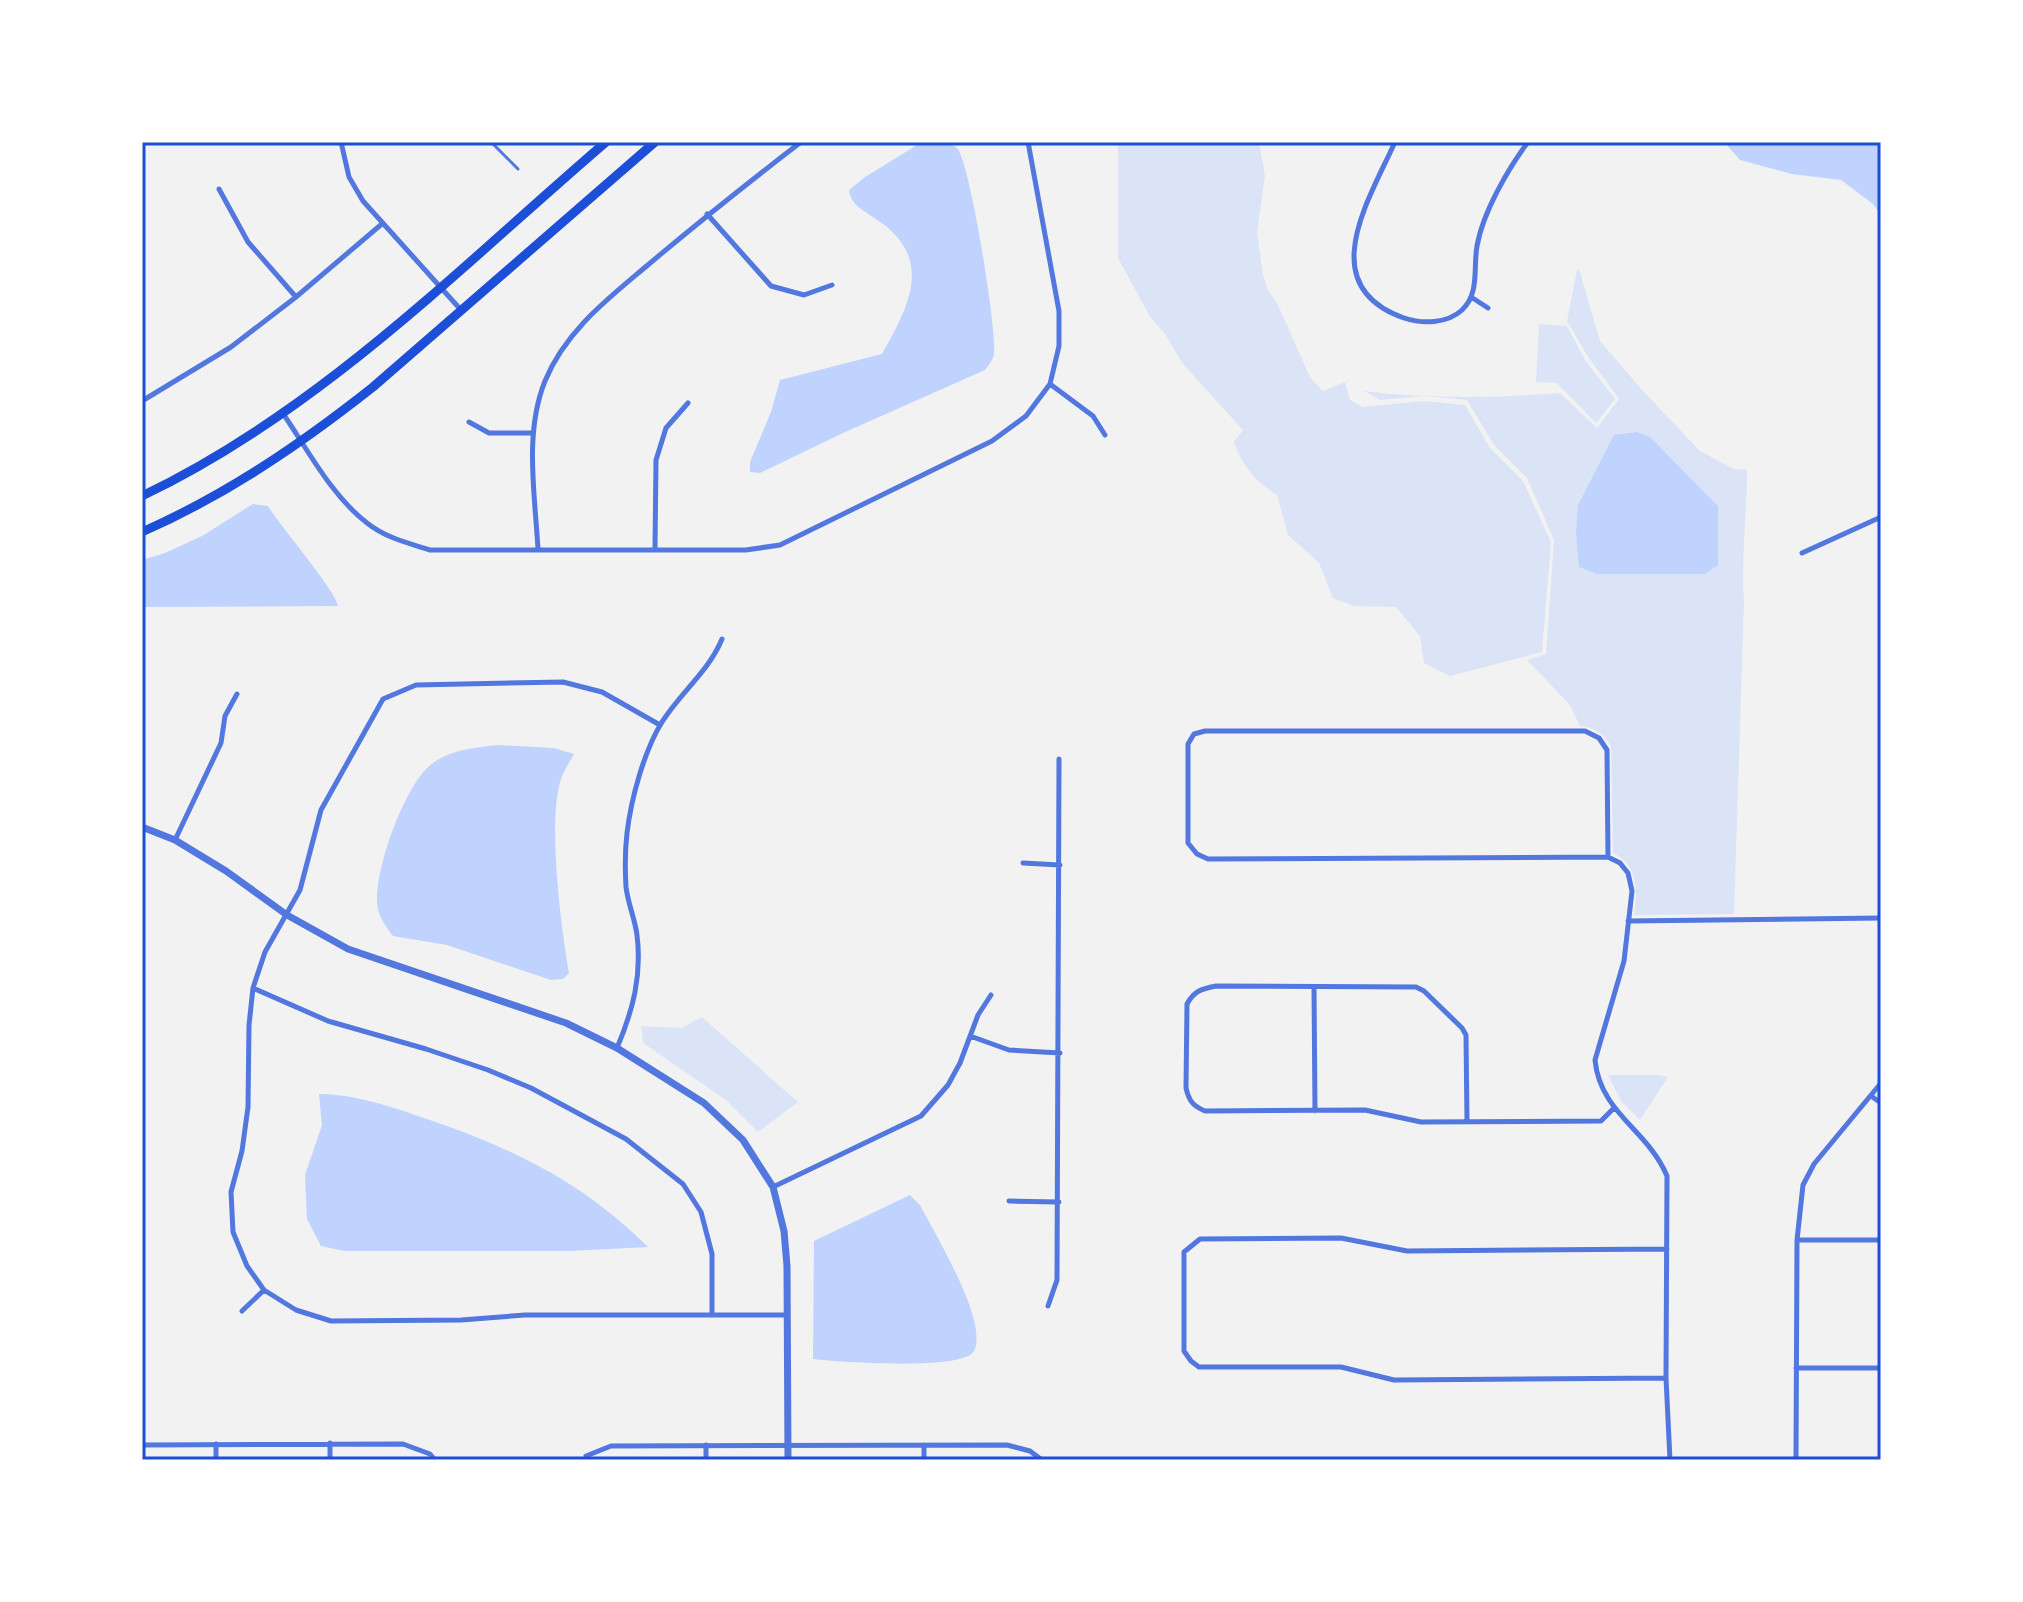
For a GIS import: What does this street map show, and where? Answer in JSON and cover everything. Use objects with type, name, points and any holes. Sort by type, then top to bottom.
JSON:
[{"type":"main road","points":[[142,496],[211,461],[284,415],[339,374],[606,142]]},
{"type":"main road","points":[[142,532],[233,486],[302,442],[373,387],[655,142]]},
{"type":"street","points":[[341,142],[349,177],[363,201],[461,311]]},
{"type":"street","points":[[538,549],[532,433],[545,381],[563,348],[583,321],[707,214],[801,142]]},
{"type":"street","points":[[284,415],[336,491],[368,524],[399,541],[430,550],[746,550],[780,545],[992,441],[1026,416],[1050,384],[1059,346],[1059,311],[1028,142]]},
{"type":"street","points":[[1395,142],[1360,222],[1354,242],[1354,272],[1365,294],[1390,313],[1415,322],[1447,320],[1462,310],[1471,297],[1475,284],[1477,245],[1487,217],[1511,165],[1528,142]]},
{"type":"street","points":[[219,189],[248,242],[296,297]]},
{"type":"street","points":[[707,214],[771,286],[804,295],[832,285]]},
{"type":"street","points":[[142,401],[231,347],[383,223]]},
{"type":"street","points":[[1471,297],[1488,308]]},
{"type":"street","points":[[1050,384],[1093,416],[1105,435]]},
{"type":"street","points":[[655,548],[656,460],[666,428],[688,403]]},
{"type":"street","points":[[469,422],[489,433],[532,433]]},
{"type":"street","points":[[1802,553],[1881,517]]},
{"type":"street","points":[[617,1048],[632,1014],[638,981],[637,936],[626,888],[627,833],[638,779],[660,725],[696,676],[713,659],[722,639]]},
{"type":"street","points":[[660,725],[602,692],[563,682],[416,685],[383,699],[321,810],[300,890],[265,952],[253,988],[249,1025],[248,1107],[230,1206],[233,1232],[247,1266],[264,1290],[296,1310],[331,1321],[461,1320],[525,1315],[788,1315]]},
{"type":"street","points":[[175,840],[221,743],[225,716],[237,694]]},
{"type":"street","points":[[1608,857],[1607,750],[1599,738],[1585,731],[1205,731],[1194,734],[1188,744],[1188,843],[1197,854],[1208,859],[1608,857],[1620,863],[1628,873],[1632,891],[1626,950],[1595,1060],[1596,1077],[1603,1094],[1614,1108],[1658,1155],[1667,1176],[1666,1378],[1670,1460]]},
{"type":"street","points":[[1048,1306],[1057,1280],[1059,1202],[1059,759]]},
{"type":"street","points":[[142,827],[175,840],[226,871],[287,915],[348,949],[566,1023],[617,1048],[704,1103],[743,1140],[773,1187],[784,1231],[788,1315],[788,1460]]},
{"type":"street","points":[[1023,863],[1060,865]]},
{"type":"street","points":[[1628,921],[1881,918]]},
{"type":"street","points":[[1467,1122],[1466,1035],[1424,991],[1416,987],[1216,986],[1193,993],[1187,1004],[1186,1088],[1195,1107],[1205,1111],[1365,1110],[1421,1122],[1467,1122],[1601,1121],[1614,1108]]},
{"type":"street","points":[[1314,987],[1315,1111]]},
{"type":"street","points":[[253,988],[328,1021],[488,1070],[531,1088],[626,1139],[683,1184],[701,1212],[712,1254],[712,1315]]},
{"type":"street","points":[[773,1187],[921,1116],[948,1085],[978,1015],[991,995]]},
{"type":"street","points":[[970,1036],[1009,1050],[1060,1053]]},
{"type":"street","points":[[1796,1460],[1797,1240],[1803,1185],[1814,1164],[1881,1083]]},
{"type":"street","points":[[1871,1096],[1881,1103]]},
{"type":"street","points":[[1009,1201],[1059,1202]]},
{"type":"street","points":[[1666,1378],[1394,1380],[1341,1367],[1199,1367],[1184,1351],[1184,1252],[1200,1239],[1341,1238],[1407,1251],[1667,1249]]},
{"type":"street","points":[[1797,1240],[1881,1240]]},
{"type":"street","points":[[242,1311],[264,1290]]},
{"type":"street","points":[[1796,1368],[1881,1368]]},
{"type":"street","points":[[330,1443],[330,1460]]},
{"type":"street","points":[[216,1444],[216,1460]]},
{"type":"street","points":[[142,1445],[403,1444],[430,1454],[435,1460]]},
{"type":"street","points":[[706,1445],[706,1460]]},
{"type":"street","points":[[924,1445],[924,1460]]},
{"type":"street","points":[[586,1456],[611,1446],[1007,1445],[1030,1451],[1042,1460]]},
{"type":"lane","points":[[491,142],[518,169]]},
{"type":"shaded area","points":[[1118,142],[1259,142],[1265,176],[1257,232],[1263,275],[1310,377],[1323,391],[1345,382],[1350,400],[1363,407],[1423,401],[1465,405],[1490,448],[1523,481],[1551,542],[1542,652],[1450,676],[1424,663],[1420,636],[1396,607],[1354,606],[1333,598],[1319,563],[1288,535],[1277,495],[1256,478],[1241,459],[1234,442],[1243,430],[1183,364],[1149,315],[1118,258]]},
{"type":"shaded area","points":[[1579,269],[1600,341],[1700,451],[1734,469],[1747,470],[1734,914],[1634,915],[1636,888],[1632,872],[1628,864],[1613,853],[1611,746],[1598,732],[1580,726],[1570,705],[1527,660],[1546,654],[1554,540],[1527,478],[1494,445],[1467,400],[1423,396],[1380,400],[1364,391],[1462,397],[1560,393],[1597,428],[1619,399],[1588,357],[1567,321]]},
{"type":"shaded area","points":[[1539,324],[1567,326],[1585,360],[1615,399],[1596,423],[1557,383],[1536,382]]},
{"type":"shaded area","points":[[702,1017],[798,1102],[758,1132],[726,1100],[643,1043],[641,1026],[681,1028]]},
{"type":"shaded area","points":[[1608,1075],[1668,1077],[1640,1120],[1621,1101]]},
{"type":"water","points":[[922,142],[949,143],[957,148],[962,160],[969,182],[987,282],[994,339],[992,360],[985,370],[760,473],[750,472],[750,462],[771,412],[780,380],[882,354],[902,317],[912,281],[911,264],[905,248],[892,232],[858,206],[849,190]]},
{"type":"water","points":[[1724,142],[1881,142],[1881,215],[1873,204],[1841,180],[1792,174],[1740,160]]},
{"type":"water","points":[[1637,432],[1650,437],[1718,506],[1718,565],[1705,574],[1597,574],[1579,567],[1576,532],[1578,505],[1614,435]]},
{"type":"water","points":[[253,504],[268,506],[328,587],[338,606],[142,607],[142,560],[202,536]]},
{"type":"water","points":[[498,745],[554,748],[574,754],[560,782],[555,824],[559,904],[569,973],[563,979],[551,980],[447,945],[393,936],[378,910],[380,876],[392,831],[422,773],[448,755]]},
{"type":"water","points":[[319,1094],[358,1098],[396,1109],[514,1153],[597,1203],[648,1247],[571,1251],[344,1251],[321,1246],[307,1219],[305,1175],[322,1125]]},
{"type":"water","points":[[910,1195],[920,1205],[958,1278],[974,1320],[977,1338],[974,1351],[965,1357],[925,1363],[813,1359],[814,1241]]}]
